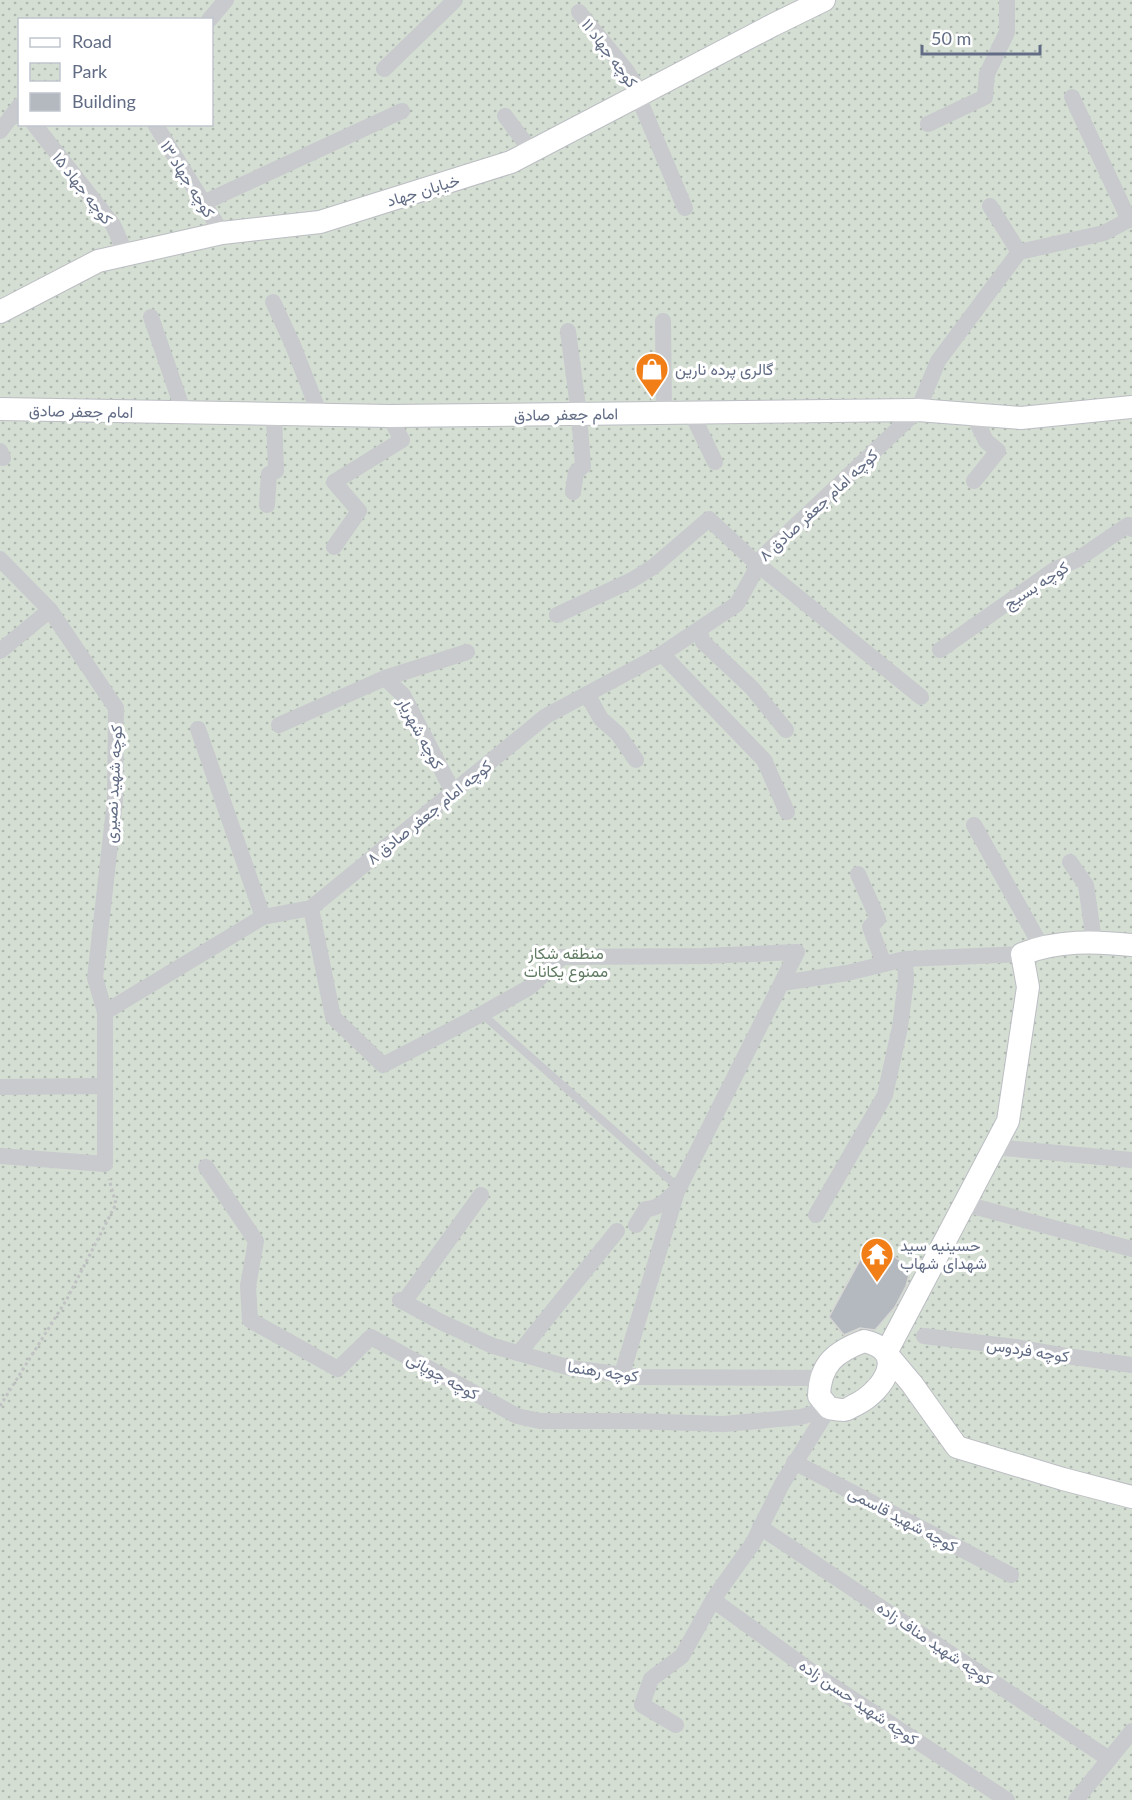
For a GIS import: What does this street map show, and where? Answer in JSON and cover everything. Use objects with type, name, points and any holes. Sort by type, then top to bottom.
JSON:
[{"type":"main road","name":"خیابان جهاد","points":[[0,312],[98,261],[222,233],[320,222],[511,162],[824,0]]},
{"type":"main road","name":"امام جعفر صادق","points":[[0,409],[389,416],[918,410],[1021,418],[1132,407]]},
{"type":"main road","points":[[1132,945],[1094,941],[1031,950],[1028,987],[1008,1120],[886,1353],[889,1367],[884,1380],[873,1393],[845,1410],[829,1408],[819,1396],[820,1378],[830,1361],[847,1348],[864,1341],[876,1344],[886,1353],[912,1383],[957,1447],[1132,1497]]},
{"type":"street","points":[[211,18],[226,0]]},
{"type":"street","points":[[384,69],[455,0]]},
{"type":"street","points":[[928,124],[985,97],[987,74],[1007,32],[1007,0]]},
{"type":"street","name":"کوچه جهاد ۱۱","points":[[579,12],[626,70],[641,94],[642,106],[685,208]]},
{"type":"street","points":[[918,410],[938,361],[1019,252],[1104,233],[1130,219],[1072,97]]},
{"type":"street","points":[[0,131],[18,107]]},
{"type":"street","points":[[203,203],[402,111]]},
{"type":"street","points":[[505,116],[532,152]]},
{"type":"street","name":"کوچه جهاد ۱۵","points":[[36,126],[113,225],[126,255]]},
{"type":"street","name":"کوچه جهاد ۱۳","points":[[156,126],[222,233]]},
{"type":"street","points":[[990,206],[1019,252]]},
{"type":"street","points":[[273,302],[320,415]]},
{"type":"street","points":[[152,317],[184,412]]},
{"type":"street","points":[[663,321],[664,412]]},
{"type":"street","points":[[568,330],[583,466],[576,472],[573,492]]},
{"type":"street","name":"کوچه امام جعفر صادق ۸","points":[[105,1011],[263,917],[311,908],[546,716],[662,654],[737,604],[754,573],[756,563],[918,410]]},
{"type":"street","points":[[691,412],[715,462]]},
{"type":"street","points":[[267,505],[269,474],[276,471],[274,414]]},
{"type":"street","points":[[973,414],[986,441],[998,450],[975,481]]},
{"type":"street","points":[[334,547],[359,511],[334,483],[402,440],[389,416]]},
{"type":"street","points":[[557,615],[632,580],[653,567],[709,519],[756,563],[921,697]]},
{"type":"street","name":"کوچه بسیج","points":[[940,650],[1054,570],[1078,559],[1128,525],[1132,529]]},
{"type":"street","name":"کوچه شهید نصیری","points":[[0,559],[50,610],[116,708],[116,800],[95,978],[105,1011]]},
{"type":"street","points":[[0,651],[50,610]]},
{"type":"street","points":[[699,630],[703,642],[752,688],[786,730]]},
{"type":"street","points":[[279,725],[385,678],[467,652]]},
{"type":"street","points":[[662,654],[764,760],[787,812]]},
{"type":"street","name":"کوچه شهریار","points":[[385,678],[403,695],[453,792]]},
{"type":"street","points":[[587,694],[601,719],[618,734],[636,760]]},
{"type":"street","points":[[198,729],[263,917]]},
{"type":"street","points":[[782,984],[847,973],[905,959],[1031,950],[974,825]]},
{"type":"street","points":[[1070,862],[1086,885],[1094,941]]},
{"type":"street","points":[[858,874],[878,919],[870,927],[884,964]]},
{"type":"street","points":[[311,908],[333,1017],[383,1065],[530,987],[562,957],[703,956],[797,952],[679,1188],[622,1374]]},
{"type":"street","points":[[816,1215],[885,1095],[900,1027],[906,981],[905,959]]},
{"type":"street","points":[[0,1156],[105,1164],[105,1011]]},
{"type":"street","points":[[0,1086],[105,1086]]},
{"type":"street","points":[[993,1148],[1132,1160]]},
{"type":"street","name":"کوچه چوپانی","points":[[206,1167],[256,1241],[248,1286],[250,1320],[338,1369],[371,1337],[517,1416],[540,1421],[631,1420],[724,1424],[801,1417],[829,1408]]},
{"type":"street","points":[[636,1225],[646,1209],[652,1209],[668,1199],[679,1188]]},
{"type":"street","name":"کوچه رهنما","points":[[481,1195],[402,1301],[493,1346],[571,1368],[640,1377],[820,1378]]},
{"type":"street","points":[[965,1204],[1132,1249]]},
{"type":"street","points":[[519,1353],[617,1232]]},
{"type":"street","name":"کوچه فردوس","points":[[924,1336],[1132,1365]]},
{"type":"street","points":[[676,1725],[642,1705],[651,1679],[682,1656],[713,1600],[753,1543],[794,1462],[829,1408]]},
{"type":"street","name":"کوچه شهید قاسمی","points":[[794,1462],[1011,1575]]},
{"type":"street","name":"کوچه شهید مناف زاده","points":[[760,1527],[1109,1759]]},
{"type":"street","name":"کوچه شهید حسن زاده","points":[[713,1600],[822,1679],[1007,1800]]},
{"type":"street","points":[[1076,1800],[1132,1731]]},
{"type":"lane","points":[[482,1014],[679,1188]]},
{"type":"path","points":[[0,1406],[67,1299],[116,1204],[105,1164]]},
{"type":"green space","name":"منطقه شکار ممنوع یکانات","points":[[0,0],[1132,0],[1132,1800],[0,1800]]},
{"type":"building","name":"حسینیه سید شهدای شهاب","points":[[874,1243],[911,1268],[906,1286],[895,1307],[875,1330],[860,1328],[844,1335],[829,1317],[866,1249]]},
{"type":"place","name":"گالری پرده نارین","points":[[652,398]]},
{"type":"place","name":"حسینیه سید شهدای شهاب","points":[[877,1283]]}]
